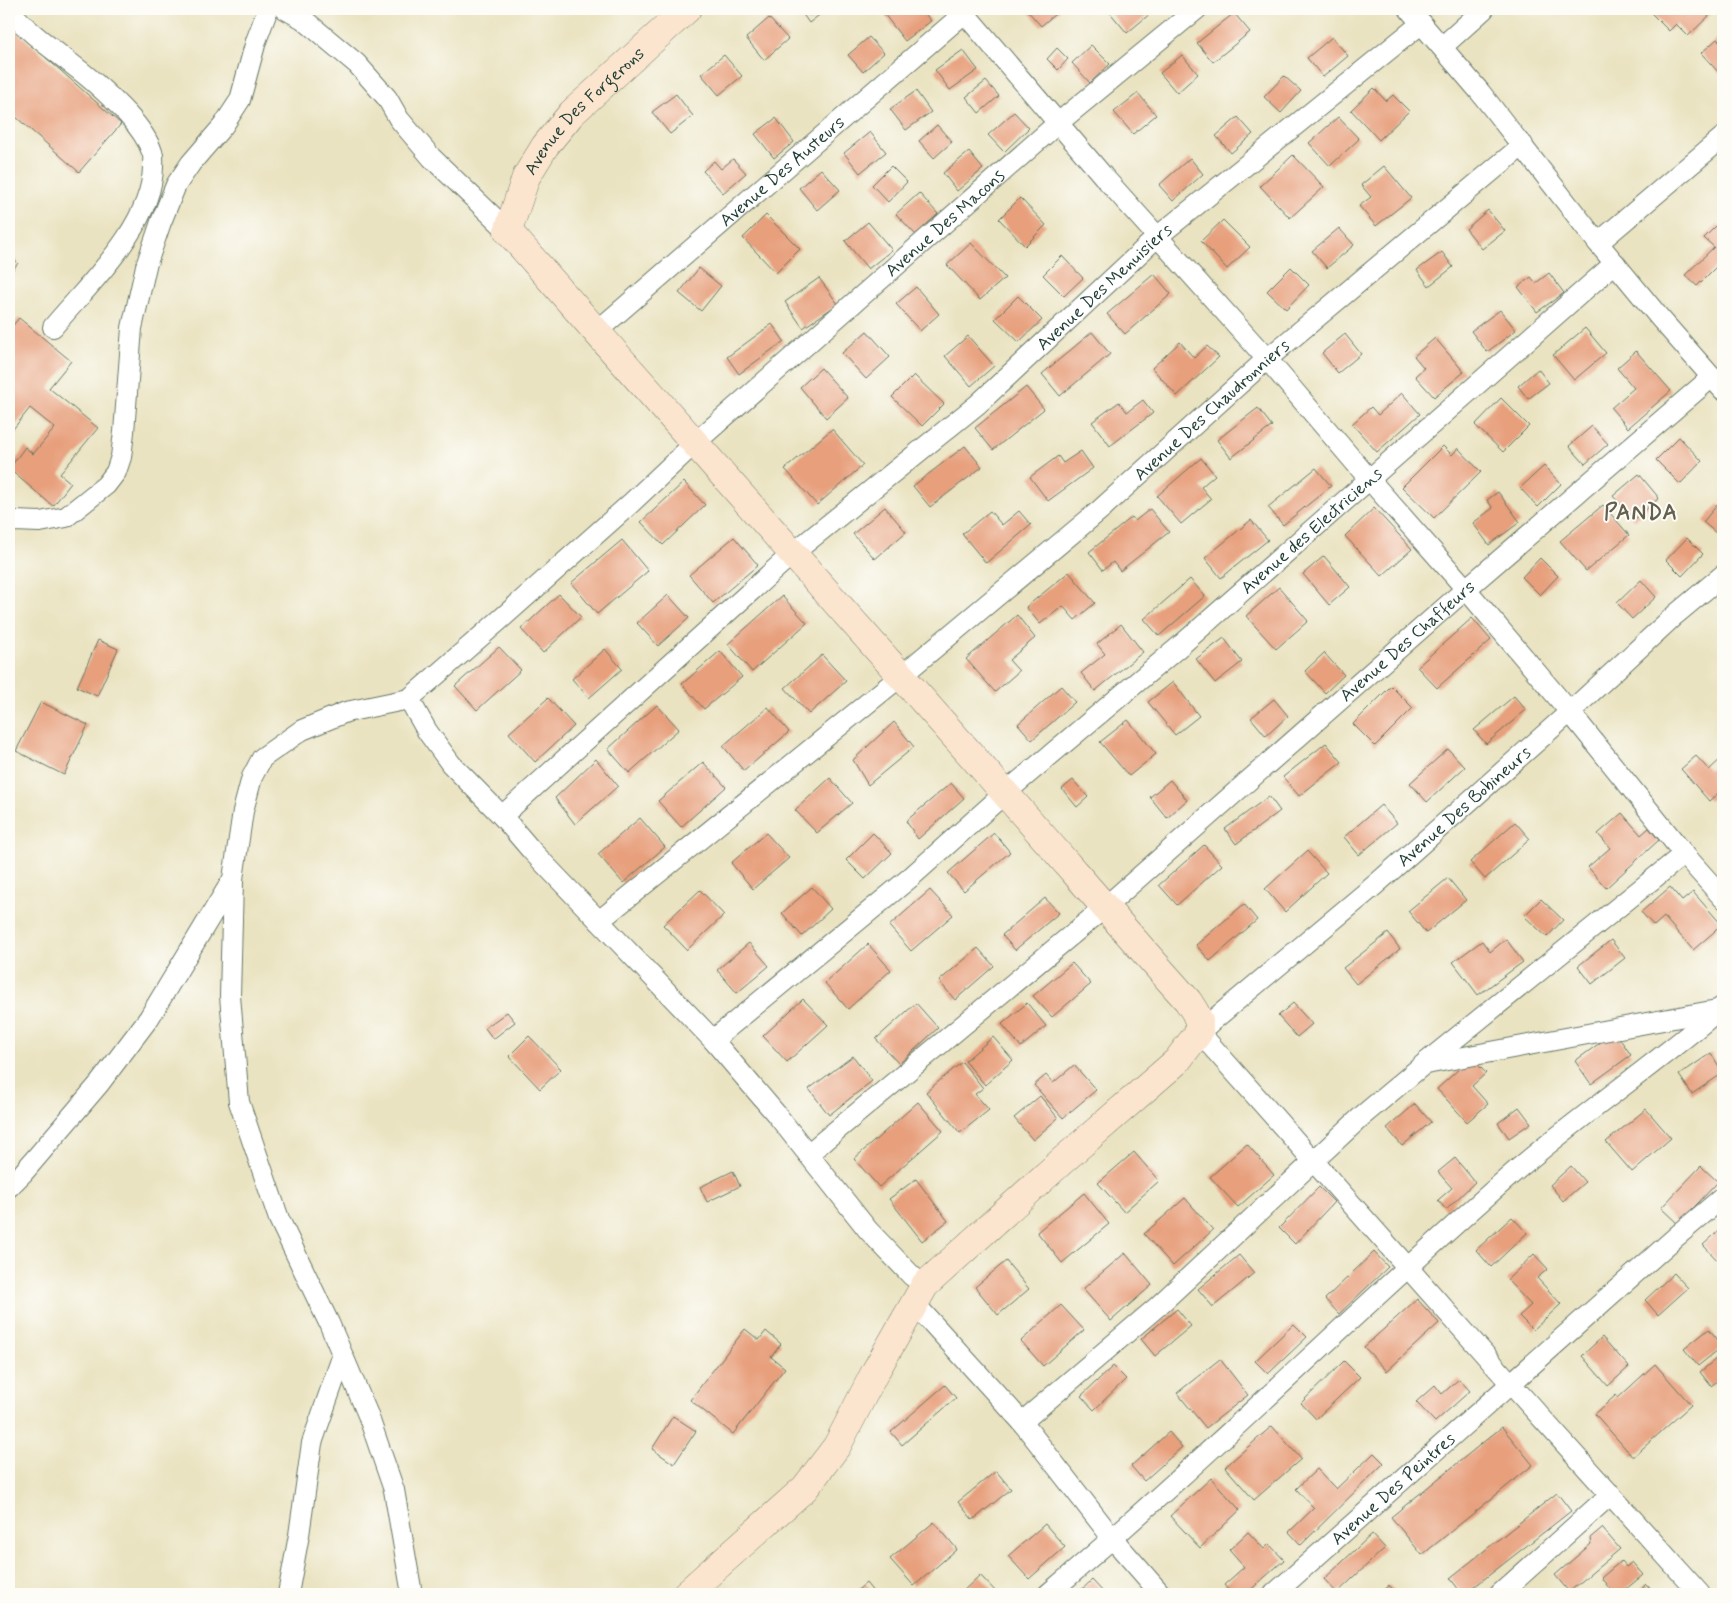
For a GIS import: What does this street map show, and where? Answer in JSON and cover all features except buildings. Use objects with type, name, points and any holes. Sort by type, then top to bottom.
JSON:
[{"type":"street","points":[[9,9],[21,24],[94,82],[142,131],[153,153],[153,174],[149,194],[141,215],[124,244],[53,327]]},
{"type":"street","points":[[9,523],[14,521],[40,522],[66,517],[106,485],[116,472],[124,432],[132,328],[146,266],[176,185],[191,163],[223,126],[240,100],[256,41],[268,9]]},
{"type":"street","points":[[284,9],[303,19],[357,64],[387,98],[399,119],[432,158],[508,232],[696,442],[792,554],[1188,1001],[1196,1012],[1199,1022],[1199,1032],[1177,1061],[1062,1161],[919,1294],[874,1372],[837,1446],[805,1488],[686,1594]]},
{"type":"street","name":"Avenue Des Forgerons","points":[[508,232],[526,177],[545,146],[572,113],[687,9]]},
{"type":"street","name":"Avenue Des Macons","points":[[409,699],[545,580],[696,442],[1058,123],[1197,9]]},
{"type":"street","points":[[1442,46],[1484,9]]},
{"type":"street","points":[[965,10],[1058,123],[1267,359],[1466,589],[1570,712],[1684,854],[1723,898]]},
{"type":"street","name":"Avenue Des Austeurs","points":[[596,332],[965,10]]},
{"type":"street","points":[[1415,16],[1523,144],[1598,243],[1659,317],[1718,383]]},
{"type":"street","name":"Avenue Des Menuisiers","points":[[502,816],[792,554],[978,404],[1157,236],[1415,16]]},
{"type":"street","points":[[1598,243],[1723,137]]},
{"type":"street","name":"Avenue Des Chaudronniers","points":[[600,921],[901,676],[1100,510],[1267,359],[1523,144]]},
{"type":"street","name":"Avenue des Electriciens","points":[[713,1040],[911,877],[1005,793],[1180,646],[1615,263]]},
{"type":"street","name":"Avenue Des Chaffeurs","points":[[808,1154],[1104,908],[1466,589],[1718,383]]},
{"type":"street","name":"Avenue Des Bobineurs","points":[[1199,1032],[1375,885],[1570,712],[1675,615],[1723,576]]},
{"type":"street","points":[[412,1594],[394,1490],[368,1415],[326,1317],[279,1219],[239,1102],[230,996],[233,879],[243,811],[252,777],[262,758],[302,730],[346,712],[409,699],[427,731],[451,764],[713,1040],[808,1154],[868,1230],[912,1276],[919,1294],[1113,1539],[1161,1594]]},
{"type":"street","points":[[1022,1422],[1156,1307],[1362,1116],[1684,854]]},
{"type":"street","points":[[9,1187],[99,1084],[149,1018],[233,879]]},
{"type":"street","points":[[1424,1064],[1721,1007]]},
{"type":"street","points":[[1048,1594],[1113,1539],[1514,1172],[1721,1007]]},
{"type":"street","points":[[1199,1032],[1700,1594]]},
{"type":"street","name":"Avenue Des Peintres","points":[[1274,1594],[1723,1196]]},
{"type":"street","points":[[288,1594],[299,1535],[312,1443],[342,1357]]},
{"type":"street","points":[[1500,1594],[1611,1494]]},
{"type":"district","name":"PANDA","points":[[1641,511]]}]
